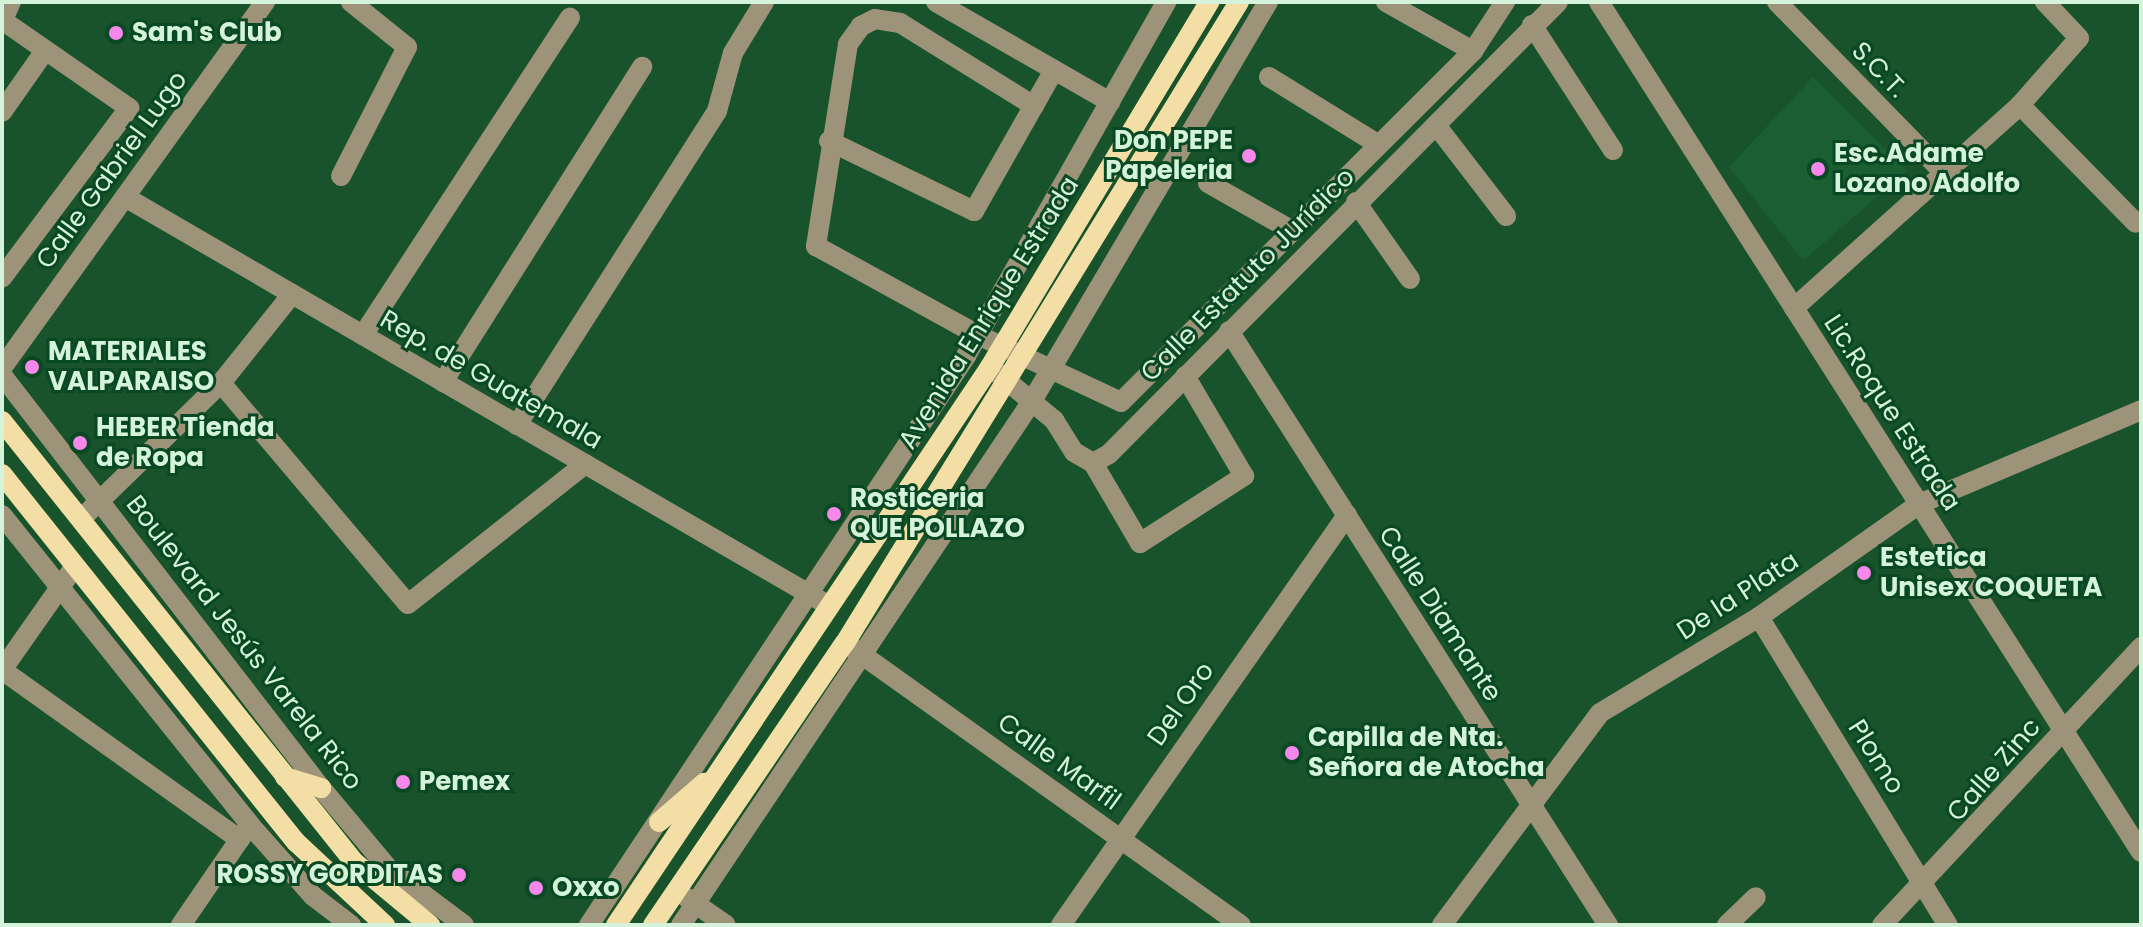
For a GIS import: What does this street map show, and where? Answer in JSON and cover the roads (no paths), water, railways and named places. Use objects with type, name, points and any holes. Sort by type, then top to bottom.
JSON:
[{"type":"main road","name":"Avenida Enrique Estrada","points":[[616,925],[990,367],[1209,2]]},
{"type":"main road","name":"Avenida Enrique Estrada","points":[[653,925],[845,643],[1025,357],[1239,2]]},
{"type":"main road","name":"Boulevard Jesús Varela Rico","points":[[2,421],[354,862],[430,925]]},
{"type":"main road","points":[[2,474],[327,878],[385,925]]},
{"type":"main road","points":[[659,822],[728,761]]},
{"type":"main road","points":[[285,777],[321,788]]},
{"type":"street","points":[[2,278],[129,108],[2,21],[11,2]]},
{"type":"street","name":"Calle Gabriel Lugo","points":[[2,368],[265,2]]},
{"type":"street","points":[[341,176],[407,47],[351,2]]},
{"type":"street","points":[[517,425],[717,111],[733,53],[764,2]]},
{"type":"street","points":[[936,2],[1110,102]]},
{"type":"street","points":[[589,925],[812,596],[966,356],[1166,2]]},
{"type":"street","points":[[681,925],[1032,401],[1268,2]]},
{"type":"street","points":[[1386,2],[1473,51]]},
{"type":"street","name":"Calle Estatuto Jurídico","points":[[829,141],[816,246],[978,335],[1121,402],[1473,51],[1505,2]]},
{"type":"street","name":"Lic.Roque Estrada","points":[[1599,2],[2141,852]]},
{"type":"street","name":"S.C.T.","points":[[1777,2],[1944,173]]},
{"type":"street","points":[[1794,308],[2020,105],[2079,38],[2045,2]]},
{"type":"street","name":"Calle Estatuto Jurídico","points":[[1093,463],[1138,423],[1436,125],[1550,5]]},
{"type":"street","points":[[363,335],[570,18]]},
{"type":"street","points":[[1034,106],[900,23],[875,19],[848,44],[829,141],[974,211],[1034,106],[1054,70]]},
{"type":"street","points":[[1532,25],[1613,150]]},
{"type":"street","points":[[2,112],[44,52]]},
{"type":"street","points":[[443,382],[642,67]]},
{"type":"street","points":[[1269,77],[1379,145]]},
{"type":"street","points":[[2020,105],[2136,223]]},
{"type":"street","points":[[1436,125],[1506,216]]},
{"type":"street","points":[[1208,183],[1293,231]]},
{"type":"street","name":"Rep. de Guatemala","points":[[125,197],[831,607]]},
{"type":"street","points":[[1356,202],[1410,279]]},
{"type":"street","points":[[82,518],[99,498],[221,383],[292,294]]},
{"type":"street","name":"Calle Diamante","points":[[1229,331],[1608,925]]},
{"type":"street","points":[[966,356],[990,367],[1032,401],[1074,452],[1093,463],[1140,543],[1244,476],[1185,376]]},
{"type":"street","name":"Boulevard Jesús Varela Rico","points":[[2,375],[321,788],[388,868],[464,925]]},
{"type":"street","points":[[221,383],[408,604],[585,464]]},
{"type":"street","points":[[1121,402],[1138,423]]},
{"type":"street","name":"De la Plata","points":[[1442,925],[1600,713],[1759,617],[1919,504],[2141,410]]},
{"type":"street","points":[[940,492],[962,507]]},
{"type":"street","points":[[2,515],[245,832],[313,896],[351,925]]},
{"type":"street","name":"Del Oro","points":[[1061,925],[1347,515]]},
{"type":"street","points":[[75,566],[2,670],[245,832]]},
{"type":"street","name":"Plomo","points":[[1759,617],[1948,925]]},
{"type":"street","name":"Calle Marfil","points":[[845,643],[1241,925]]},
{"type":"street","name":"Calle Zinc","points":[[1882,925],[1924,885],[2141,647]]},
{"type":"street","points":[[181,925],[265,804]]},
{"type":"street","points":[[678,891],[726,925]]},
{"type":"street","points":[[1727,925],[1756,897]]},
{"type":"place","name":"Sam's Club","points":[[116,33]]},
{"type":"place","name":"Don PEPE Papeleria","points":[[1249,156]]},
{"type":"place","name":"Esc.Adame Lozano Adolfo","points":[[1818,169]]},
{"type":"place","name":"MATERIALES VALPARAISO","points":[[32,367]]},
{"type":"place","name":"HEBER Tienda de Ropa","points":[[80,443]]},
{"type":"place","name":"Rosticeria QUE POLLAZO","points":[[834,514]]},
{"type":"place","name":"Estetica Unisex COQUETA","points":[[1864,573]]},
{"type":"place","name":"Capilla de Nta. Señora de Atocha","points":[[1292,753]]},
{"type":"place","name":"Pemex","points":[[403,782]]},
{"type":"place","name":"ROSSY GORDITAS","points":[[459,875]]},
{"type":"place","name":"Oxxo","points":[[536,888]]}]
